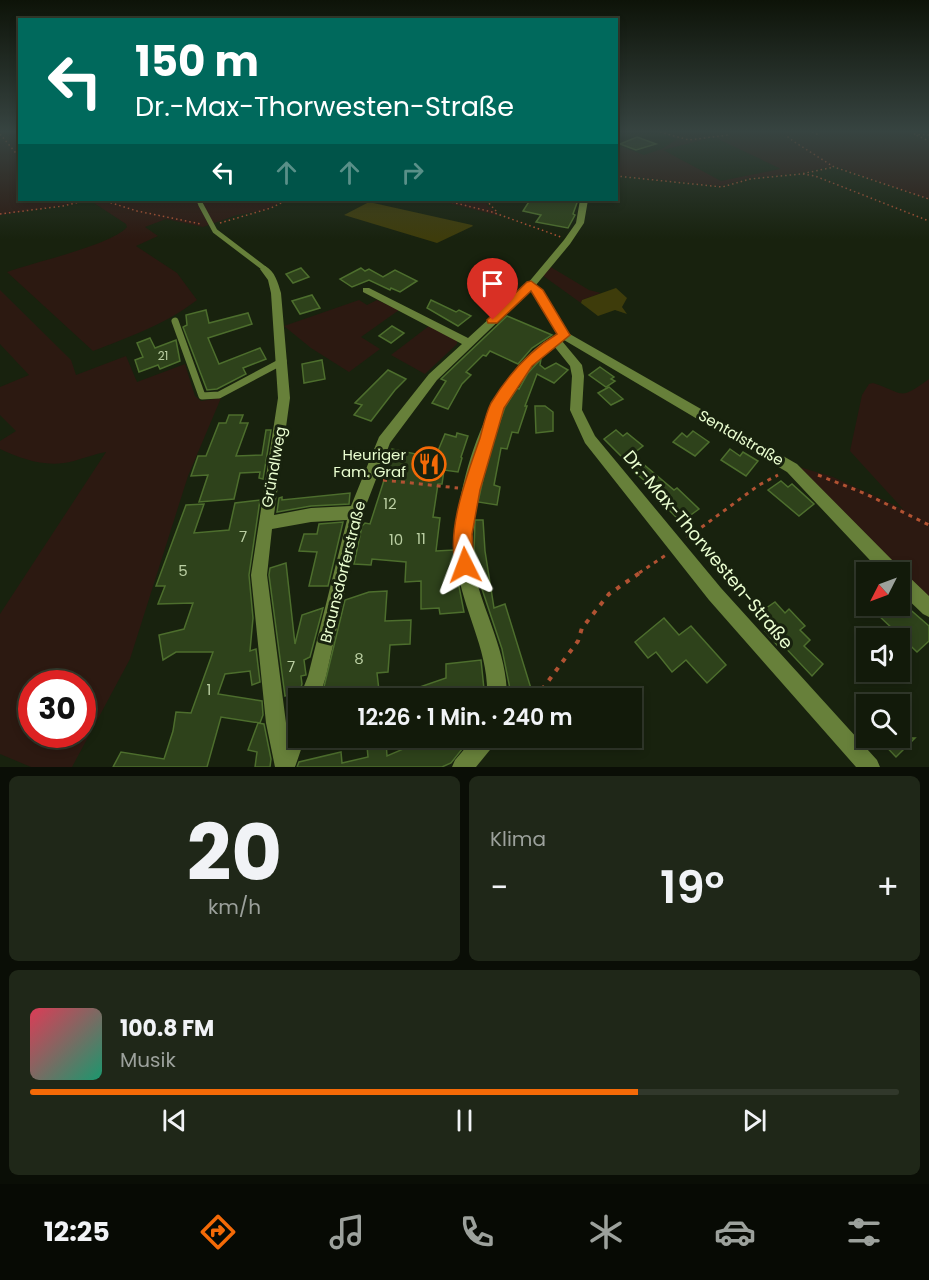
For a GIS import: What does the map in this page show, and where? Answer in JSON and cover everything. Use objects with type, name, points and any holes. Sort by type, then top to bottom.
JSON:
[{"type":"street","name":"Braunsdorferstraße","points":[[313,688],[356,513],[384,441],[433,377],[531,285],[569,240],[580,223],[584,201]]},
{"type":"street","name":"Gründlweg","points":[[265,269],[273,280],[276,292],[283,361],[282,418],[259,575],[276,723],[285,766]]},
{"type":"street","name":"Dr.-Max-Thorwesten-Straße","points":[[531,285],[539,292],[559,338],[576,365],[578,376],[576,410],[590,439],[716,594],[870,767]]},
{"type":"street","points":[[366,290],[469,342]]},
{"type":"street","name":"Sentalstraße","points":[[559,338],[792,468],[882,562]]},
{"type":"street","points":[[496,688],[493,659],[473,601],[465,565],[463,534],[471,490],[497,406],[528,363],[559,338]]},
{"type":"street","points":[[265,523],[311,515],[356,513]]},
{"type":"street","points":[[910,590],[929,608]]},
{"type":"street","points":[[285,766],[291,748]]},
{"type":"street","points":[[462,767],[478,748]]},
{"type":"lane","name":"Gründlweg","points":[[199,201],[212,227],[265,269]]},
{"type":"lane","points":[[175,321],[202,396],[219,395],[283,361]]},
{"type":"path","points":[[618,176],[722,187],[750,179],[801,174],[830,168]]},
{"type":"path","points":[[836,168],[929,199]]},
{"type":"path","points":[[801,174],[815,176],[929,221]]},
{"type":"path","points":[[0,214],[84,201]]},
{"type":"path","points":[[105,201],[137,211],[212,227],[238,216],[273,208],[285,201]]},
{"type":"path","points":[[447,201],[502,215],[569,240]]},
{"type":"path","points":[[487,201],[502,215]]},
{"type":"path","points":[[543,688],[578,640],[582,628],[609,594],[759,485],[792,468]]},
{"type":"path","points":[[816,474],[866,494],[929,525]]},
{"type":"path","points":[[368,478],[471,490]]},
{"type":"shaded area","points":[[0,168],[18,168],[18,201],[91,201],[0,215]]},
{"type":"shaded area","points":[[618,168],[696,168],[721,181],[780,169],[779,168],[826,168],[749,178],[721,186],[618,175]]},
{"type":"shaded area","points":[[840,168],[929,168],[929,199]]},
{"type":"shaded area","points":[[91,201],[283,201],[265,210],[237,215],[203,227],[166,219],[145,227],[158,236],[136,246],[177,273],[197,300],[160,323],[93,351],[7,272],[90,247],[119,234],[127,227],[126,224]]},
{"type":"shaded area","points":[[440,201],[485,201],[500,216]]},
{"type":"shaded area","points":[[369,202],[473,226],[437,243],[344,215]]},
{"type":"shaded area","points":[[549,266],[589,290],[601,293],[582,300],[581,303],[542,275]]},
{"type":"shaded area","points":[[616,288],[627,298],[622,307],[627,314],[615,310],[598,316],[581,303],[582,300]]},
{"type":"shaded area","points":[[0,290],[71,360],[76,375],[126,356],[137,382],[185,364],[195,396],[201,401],[221,398],[188,476],[130,659],[96,722],[96,670],[18,670],[18,748],[82,748],[72,767],[31,767],[0,754],[0,614],[106,452],[54,464],[27,459],[0,449],[0,441],[16,431],[0,415],[0,387],[29,375],[0,344]]},
{"type":"shaded area","points":[[359,300],[367,305],[377,300],[399,310],[361,337],[380,349],[349,372],[311,348],[284,326]]},
{"type":"shaded area","points":[[429,326],[457,341],[457,344],[425,374],[391,355]]},
{"type":"shaded area","points":[[929,379],[929,603],[910,583],[910,562],[889,562],[796,466],[833,477],[903,509],[850,451],[862,395],[869,384],[873,383],[902,393],[912,390]]},
{"type":"building","points":[[529,201],[578,201],[573,214],[575,215],[568,228],[536,222],[541,215],[523,211]]},
{"type":"building","points":[[301,268],[309,277],[293,283],[286,274]]},
{"type":"building","points":[[361,268],[365,271],[369,269],[383,277],[395,270],[417,281],[400,292],[369,280],[352,287],[340,279]]},
{"type":"building","points":[[312,295],[320,308],[300,314],[292,301]]},
{"type":"building","points":[[431,300],[456,312],[459,310],[471,316],[458,326],[427,308]]},
{"type":"building","points":[[206,310],[209,323],[248,313],[252,324],[208,338],[219,364],[260,348],[266,359],[243,368],[246,374],[217,389],[207,390],[183,327],[187,325],[186,315]]},
{"type":"building","points":[[507,316],[552,335],[532,348],[518,364],[490,351],[466,372],[471,375],[462,384],[448,409],[432,403],[446,381],[441,379]]},
{"type":"building","points":[[392,326],[404,333],[391,343],[379,336]]},
{"type":"building","points":[[150,338],[155,348],[176,340],[180,361],[160,369],[158,365],[139,372],[135,360],[143,357],[137,343]]},
{"type":"building","points":[[541,359],[540,365],[545,369],[556,363],[568,370],[554,383],[537,374],[518,433],[512,432],[507,449],[501,448],[494,485],[500,487],[497,505],[478,502],[489,452],[505,407],[528,373]]},
{"type":"building","points":[[322,360],[325,379],[304,383],[302,364]]},
{"type":"building","points":[[600,367],[614,377],[611,379],[615,381],[606,387],[589,375]]},
{"type":"building","points":[[388,370],[406,379],[371,421],[354,415],[362,405],[355,403]]},
{"type":"building","points":[[609,387],[623,399],[611,405],[598,393]]},
{"type":"building","points":[[535,406],[545,406],[553,412],[553,431],[536,433]]},
{"type":"building","points":[[229,415],[243,415],[240,423],[248,423],[236,456],[262,455],[266,430],[271,430],[263,479],[259,478],[260,472],[240,473],[234,499],[199,502],[208,475],[191,476],[198,456],[206,456],[219,423],[226,423]]},
{"type":"building","points":[[616,430],[623,436],[627,433],[643,446],[625,460],[604,439]]},
{"type":"building","points":[[693,431],[709,442],[695,456],[673,442],[682,433],[687,437]]},
{"type":"building","points":[[457,433],[468,436],[458,472],[444,470],[442,484],[438,484],[433,517],[440,518],[436,551],[454,550],[464,612],[440,614],[439,608],[421,609],[421,581],[405,582],[406,562],[372,559],[371,565],[354,564],[362,526],[365,523],[370,524],[386,474],[381,473],[392,449],[435,458],[445,434],[456,437]]},
{"type":"building","points":[[730,449],[740,456],[743,452],[758,461],[746,476],[721,460]]},
{"type":"building","points":[[642,463],[674,490],[677,488],[699,509],[681,522],[648,489],[652,487],[632,470]]},
{"type":"building","points":[[781,481],[788,487],[792,484],[814,504],[799,516],[768,490]]},
{"type":"building","points":[[350,493],[349,504],[311,506],[277,512],[279,498],[282,497],[282,500]]},
{"type":"building","points":[[260,500],[249,575],[253,618],[250,651],[256,649],[260,682],[252,685],[250,671],[225,674],[218,694],[262,701],[263,715],[260,723],[221,717],[207,767],[113,767],[121,752],[164,759],[176,712],[191,713],[213,652],[176,652],[163,660],[159,635],[184,629],[193,603],[158,604],[165,586],[156,586],[186,505],[204,504],[194,533],[229,530],[235,503]]},
{"type":"building","points":[[475,520],[483,520],[485,551],[494,608],[505,604],[531,688],[510,688],[502,649],[476,571]]},
{"type":"building","points":[[343,522],[328,586],[309,586],[317,552],[299,551],[304,534],[317,534],[319,524]]},
{"type":"building","points":[[286,563],[295,644],[302,615],[323,608],[310,657],[304,660],[306,675],[301,676],[301,688],[288,688],[288,695],[285,696],[269,575],[270,568]]},
{"type":"building","points":[[387,591],[385,621],[411,620],[410,644],[390,645],[388,672],[377,673],[379,688],[324,688],[345,600],[369,592]]},
{"type":"building","points":[[775,602],[785,613],[789,609],[805,626],[800,630],[810,640],[804,646],[823,664],[812,676],[780,642],[777,645],[765,631],[769,629],[756,615]]},
{"type":"building","points":[[910,609],[929,626],[929,641],[917,652],[910,645],[910,628],[892,628],[879,616],[910,616]]},
{"type":"building","points":[[664,618],[679,635],[691,626],[726,665],[707,683],[686,660],[672,672],[656,652],[648,658],[635,642]]},
{"type":"building","points":[[481,660],[484,688],[417,688],[446,678],[446,664]]},
{"type":"building","points":[[258,723],[264,724],[271,759],[270,767],[255,767],[257,752],[248,750]]},
{"type":"building","points":[[367,748],[386,748],[387,756],[406,748],[463,748],[451,763],[442,767],[297,767],[299,762],[341,752],[342,763],[368,757]]},
{"type":"building","points":[[887,748],[905,748],[896,757]]},
{"type":"place","name":"Heuriger Fam. Graf","points":[[429,464]]},
{"type":"route","points":[[465,565],[463,534],[471,490],[485,438],[497,406],[528,363],[543,349],[564,335],[557,327],[539,292],[531,285],[493,320]]}]
